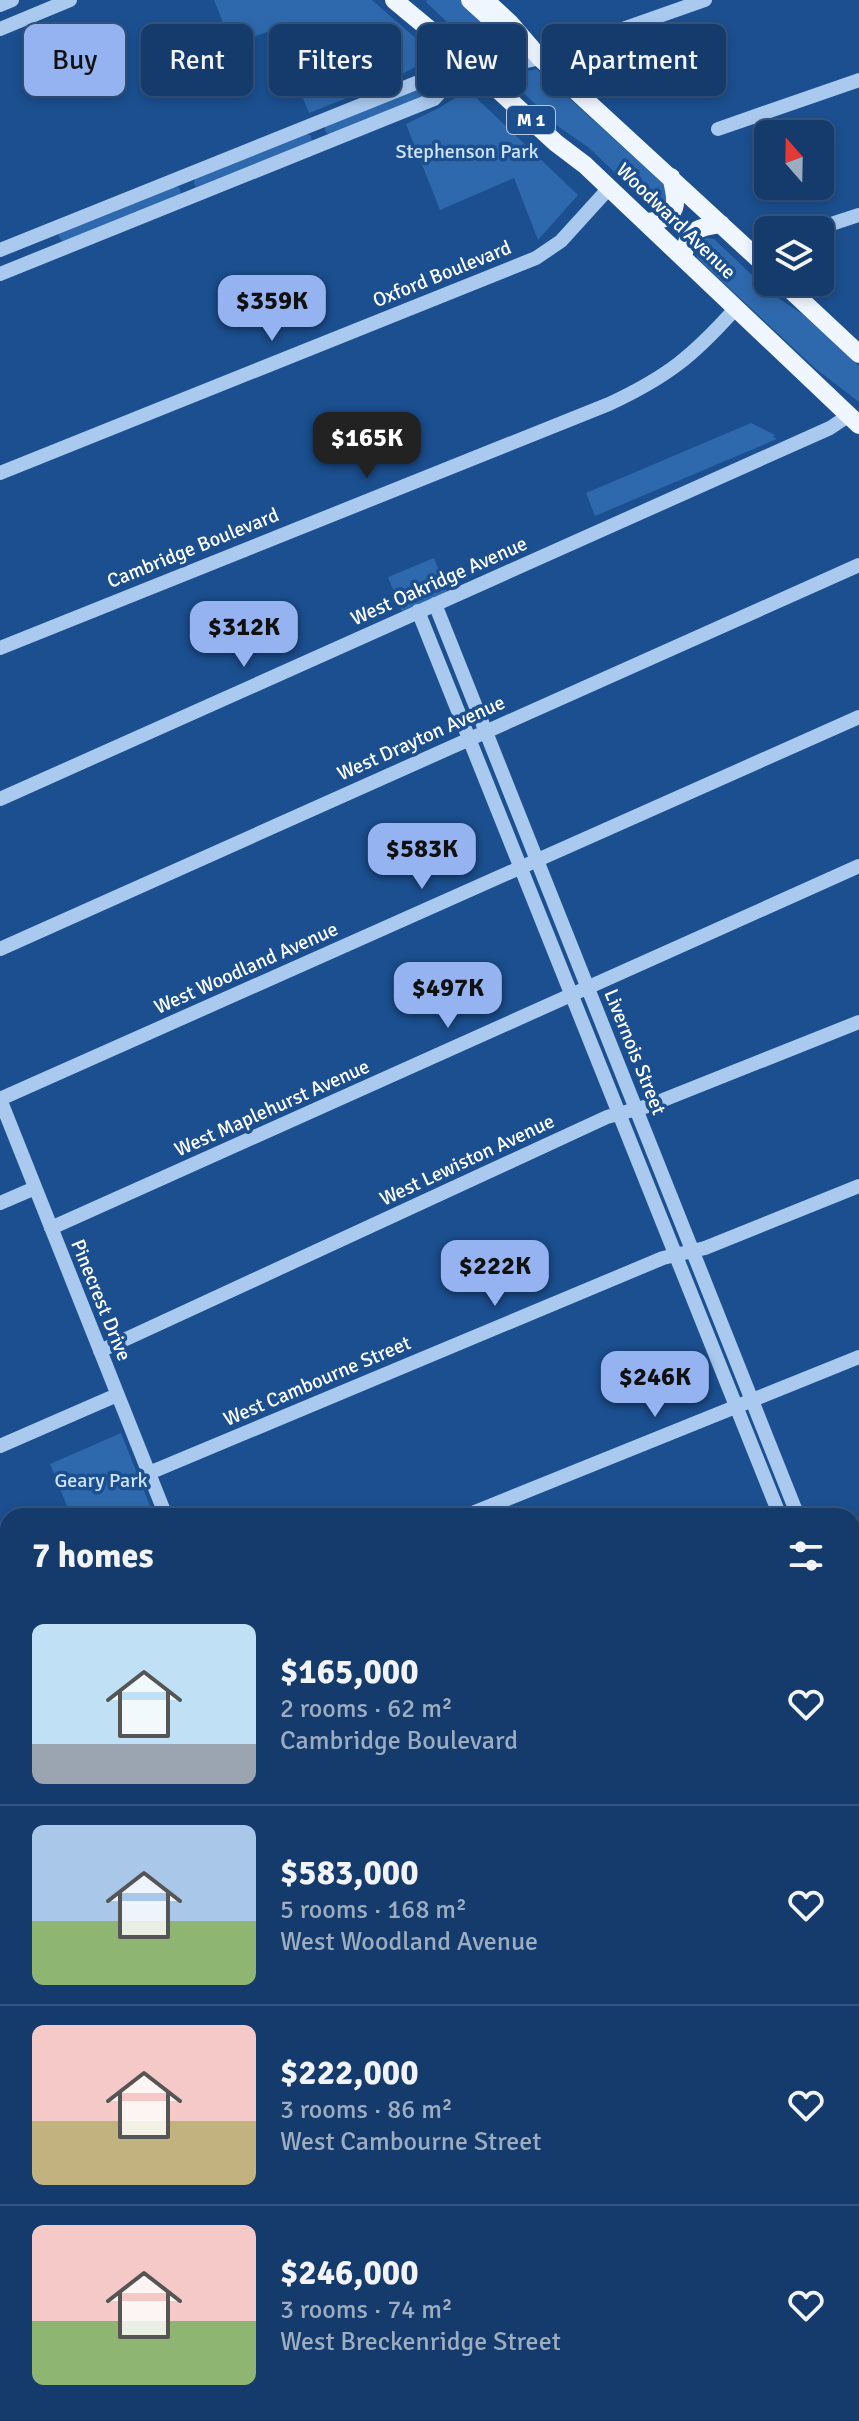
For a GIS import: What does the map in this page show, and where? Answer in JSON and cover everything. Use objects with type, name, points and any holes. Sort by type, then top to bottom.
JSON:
[{"type":"main road","name":"Woodward Avenue","points":[[394,0],[423,24]]},
{"type":"main road","name":"Woodward Avenue","points":[[412,0],[435,24]]},
{"type":"main road","name":"Woodward Avenue","points":[[470,0],[502,30],[535,52]]},
{"type":"main road","name":"Woodward Avenue","points":[[485,0],[535,52],[721,224],[754,245]]},
{"type":"main road","name":"Woodward Avenue","points":[[505,96],[610,187],[854,420]]},
{"type":"main road","points":[[647,222],[660,221],[676,205],[671,177]]},
{"type":"main road","points":[[683,258],[690,235],[705,226],[721,224]]},
{"type":"main road","points":[[797,296],[859,354]]},
{"type":"street","points":[[0,5],[12,0]]},
{"type":"street","points":[[0,29],[70,0]]},
{"type":"street","points":[[526,55],[705,0]]},
{"type":"street","points":[[718,129],[859,80]]},
{"type":"street","points":[[0,250],[417,83]]},
{"type":"street","points":[[0,274],[437,96]]},
{"type":"street","points":[[314,124],[323,144]]},
{"type":"street","points":[[184,177],[192,197]]},
{"type":"street","name":"Oxford Boulevard","points":[[0,473],[536,258],[561,241],[610,187]]},
{"type":"street","points":[[834,223],[859,215]]},
{"type":"street","points":[[46,232],[54,252]]},
{"type":"street","name":"Cambridge Boulevard","points":[[0,648],[646,387],[677,367],[735,309]]},
{"type":"street","name":"West Oakridge Avenue","points":[[0,799],[830,428],[854,420]]},
{"type":"street","name":"West Drayton Avenue","points":[[0,949],[859,565]]},
{"type":"street","name":"Livernois Street","points":[[435,604],[795,1508]]},
{"type":"street","name":"Livernois Street","points":[[418,611],[777,1508]]},
{"type":"street","name":"West Woodland Avenue","points":[[0,1099],[859,717]]},
{"type":"street","name":"West Maplehurst Avenue","points":[[51,1228],[859,866]]},
{"type":"street","name":"West Lewiston Avenue","points":[[100,1351],[603,1119],[637,1109],[859,1022]]},
{"type":"street","name":"Pinecrest Drive","points":[[0,1099],[163,1508]]},
{"type":"street","name":"West Cambourne Street","points":[[149,1473],[663,1258],[693,1251],[859,1186]]},
{"type":"street","points":[[0,1203],[35,1188]]},
{"type":"street","points":[[485,1508],[859,1357]]},
{"type":"street","points":[[0,1446],[117,1395]]},
{"type":"green space","points":[[214,0],[372,0],[399,24],[269,24],[269,31],[253,37],[253,24],[224,24]]},
{"type":"green space","points":[[461,0],[487,24],[449,24],[426,2]]},
{"type":"green space","points":[[401,25],[417,39],[417,66],[401,75]]},
{"type":"green space","points":[[537,69],[542,74],[542,96],[567,96],[667,187],[668,202],[657,206],[646,202],[588,147],[559,127],[526,95],[526,71]]},
{"type":"green space","points":[[417,90],[417,96],[429,96],[329,135],[325,131],[329,123]]},
{"type":"green space","points":[[302,96],[352,96],[309,113]]},
{"type":"green space","name":"Stephenson Park","points":[[458,96],[474,96],[578,195],[538,240],[514,178],[440,210],[406,124]]},
{"type":"green space","points":[[306,133],[312,141],[196,187],[194,184],[195,177]]},
{"type":"green space","points":[[172,187],[179,187],[181,193],[177,198],[65,242],[58,235],[63,230]]},
{"type":"green space","points":[[706,238],[714,239],[754,277],[754,296],[775,296],[810,319],[859,366],[859,402],[816,369],[697,258],[696,245]]},
{"type":"green space","points":[[751,423],[777,439],[595,516],[586,493]]},
{"type":"green space","points":[[434,558],[447,592],[402,612],[388,577]]},
{"type":"green space","name":"Geary Park","points":[[121,1433],[151,1508],[68,1508],[50,1464]]}]
